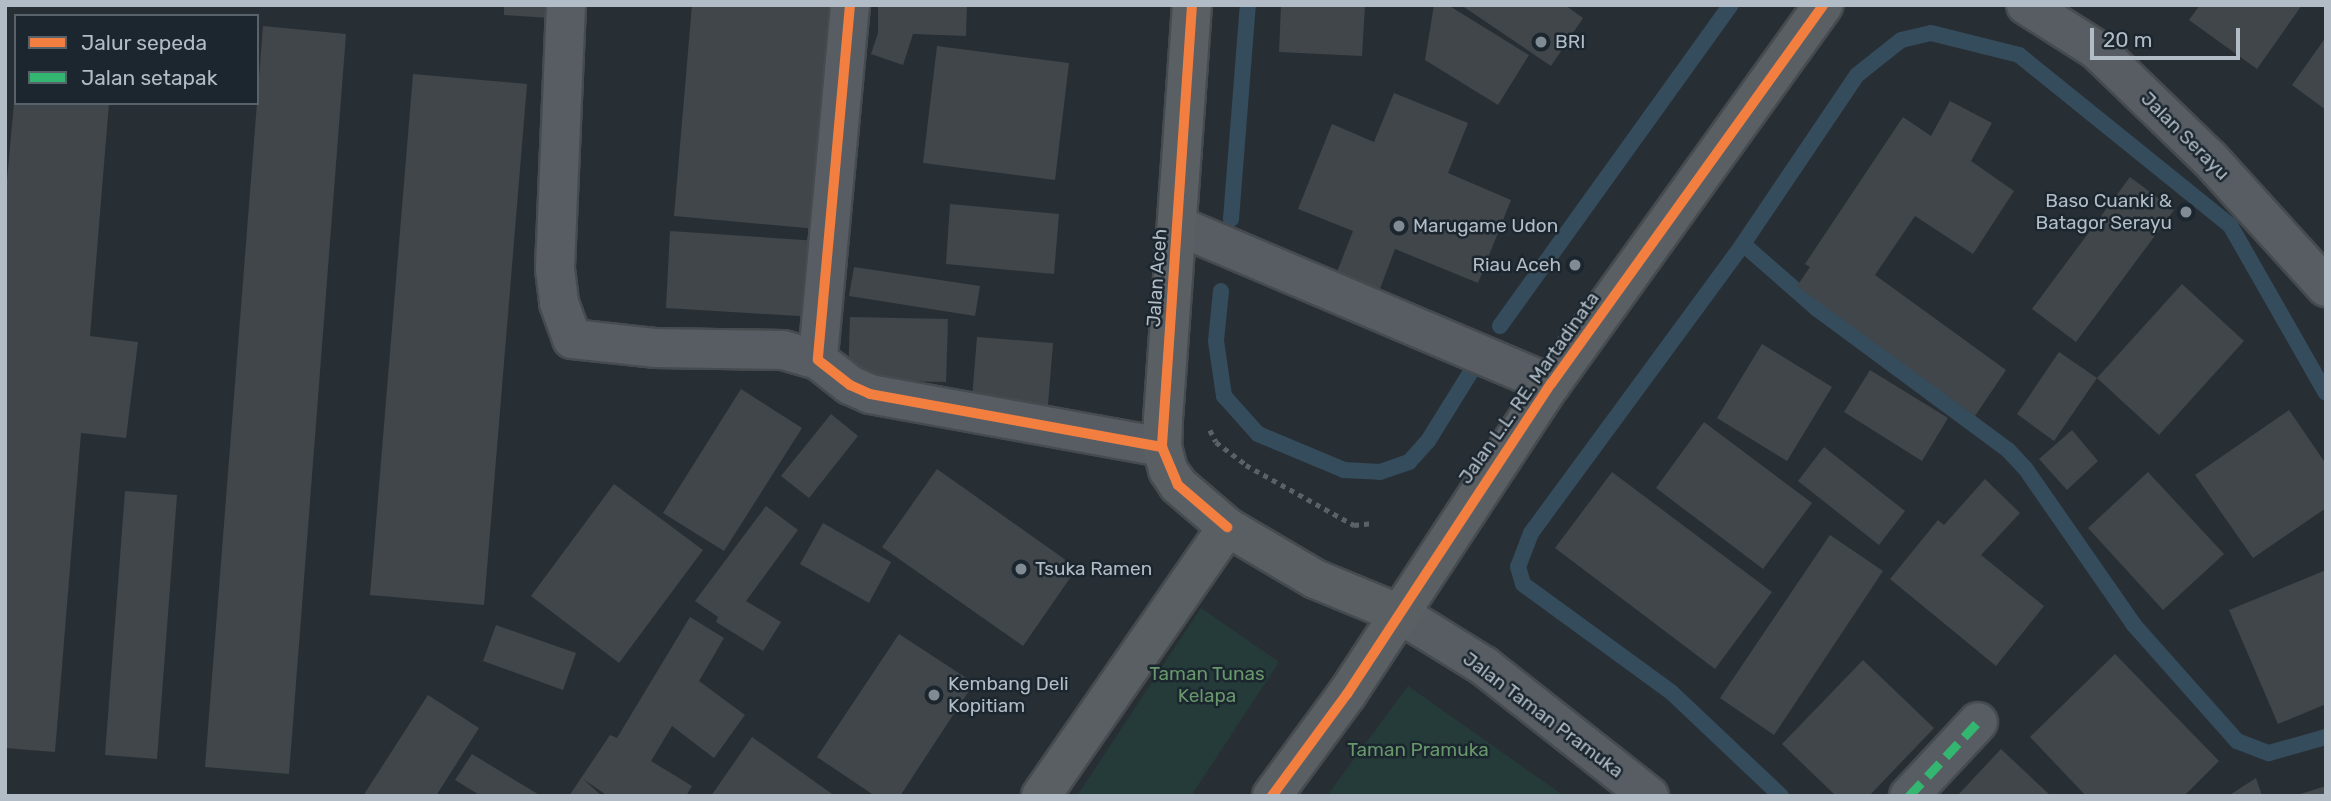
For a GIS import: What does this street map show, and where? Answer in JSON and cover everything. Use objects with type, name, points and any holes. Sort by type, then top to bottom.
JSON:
[{"type":"main road","name":"Jalan Aceh","points":[[1192,5],[1162,447],[1178,485],[1227,527],[1315,579],[1400,614]]},
{"type":"main road","name":"Jalan L.L. RE. Martadinata","points":[[1272,796],[1400,614],[1551,384],[1823,5]]},
{"type":"main road","points":[[1041,796],[1227,527]]},
{"type":"street","points":[[566,5],[555,269],[559,303],[572,339],[655,348],[783,350],[818,360],[850,385],[870,394],[1162,447]]},
{"type":"street","points":[[818,360],[850,5]]},
{"type":"street","name":"Jalan Serayu","points":[[2026,5],[2097,50],[2210,159],[2326,287]]},
{"type":"street","points":[[1178,226],[1551,384]]},
{"type":"street","name":"Jalan Taman Pramuka","points":[[1400,614],[1484,666],[1649,796]]},
{"type":"street","points":[[1909,796],[1978,722]]},
{"type":"green space","name":"Taman Tunas Kelapa","points":[[1201,608],[1279,662],[1191,796],[1077,796]]},
{"type":"green space","name":"Taman Pramuka","points":[[1408,686],[1564,796],[1327,796]]},
{"type":"building","points":[[504,5],[551,5],[550,18],[504,15]]},
{"type":"building","points":[[692,5],[835,5],[817,229],[674,216]]},
{"type":"building","points":[[878,5],[967,5],[966,36],[913,34],[903,65],[871,54],[878,33]]},
{"type":"building","points":[[1281,5],[1365,5],[1362,56],[1279,52]]},
{"type":"building","points":[[1434,5],[1448,5],[1529,55],[1498,105],[1425,60]]},
{"type":"building","name":"BRI","points":[[1461,5],[1565,5],[1583,18],[1551,66]]},
{"type":"building","points":[[2200,5],[2302,5],[2257,69],[2189,20]]},
{"type":"building","points":[[263,26],[346,34],[289,774],[205,767],[257,105],[259,105]]},
{"type":"building","points":[[2326,37],[2326,110],[2292,85]]},
{"type":"building","points":[[937,46],[1069,63],[1055,180],[923,163]]},
{"type":"building","points":[[413,74],[527,84],[484,605],[370,595]]},
{"type":"building","points":[[1394,93],[1468,123],[1448,173],[1511,200],[1478,283],[1395,249],[1378,294],[1335,277],[1353,231],[1298,209],[1332,124],[1374,142]]},
{"type":"building","points":[[1950,101],[1992,123],[1971,161],[2014,191],[1973,254],[1915,216],[1875,275],[2006,370],[1975,416],[1797,286],[1810,267],[1805,264],[1903,117],[1931,136]]},
{"type":"building","points":[[14,103],[109,105],[90,336],[138,342],[126,438],[81,433],[55,752],[5,748],[5,202]]},
{"type":"building","points":[[2130,177],[2174,210],[2076,342],[2032,309]]},
{"type":"building","points":[[950,204],[1059,214],[1054,274],[946,264]]},
{"type":"building","points":[[670,231],[820,241],[815,317],[666,308]]},
{"type":"building","points":[[854,267],[980,286],[975,316],[849,296]]},
{"type":"building","points":[[2182,284],[2244,341],[2159,435],[2097,378]]},
{"type":"building","points":[[850,317],[948,319],[946,382],[848,380]]},
{"type":"building","points":[[977,337],[1053,343],[1047,417],[971,410]]},
{"type":"building","points":[[1762,344],[1832,387],[1787,461],[1717,418]]},
{"type":"building","points":[[2059,352],[2097,378],[2054,441],[2017,414]]},
{"type":"building","points":[[1870,370],[1948,418],[1922,461],[1844,412]]},
{"type":"building","points":[[741,389],[802,428],[724,551],[663,513]]},
{"type":"building","points":[[2289,410],[2326,464],[2326,508],[2253,558],[2195,475]]},
{"type":"building","points":[[831,414],[858,436],[809,498],[781,476]]},
{"type":"building","points":[[1704,422],[1812,503],[1763,569],[1656,488]]},
{"type":"building","points":[[2072,430],[2098,461],[2067,490],[2039,459]]},
{"type":"building","points":[[1824,447],[1905,511],[1879,545],[1798,481]]},
{"type":"building","points":[[937,469],[1077,568],[1023,646],[882,547]]},
{"type":"building","points":[[1612,472],[1772,592],[1715,669],[1555,548]]},
{"type":"building","points":[[2148,472],[2224,554],[2163,610],[2088,528]]},
{"type":"building","points":[[1985,479],[2020,513],[1981,555],[2044,606],[1996,666],[1890,579],[1938,520],[1944,525]]},
{"type":"building","points":[[614,484],[703,550],[619,663],[531,596]]},
{"type":"building","points":[[125,491],[177,495],[157,759],[105,755]]},
{"type":"building","points":[[766,506],[798,530],[746,601],[781,622],[763,651],[716,622],[718,617],[695,601]]},
{"type":"building","points":[[823,523],[891,562],[869,603],[800,564]]},
{"type":"building","points":[[1830,535],[1883,571],[1774,735],[1720,698]]},
{"type":"building","points":[[2326,570],[2326,704],[2278,724],[2229,610]]},
{"type":"building","points":[[690,617],[724,638],[699,681],[745,715],[714,758],[672,726],[651,761],[692,786],[686,796],[608,796],[583,779],[602,796],[569,796],[610,735],[617,738]]},
{"type":"building","points":[[496,625],[576,653],[563,690],[483,661]]},
{"type":"building","points":[[899,634],[974,683],[900,796],[875,796],[817,757]]},
{"type":"building","points":[[2115,654],[2219,761],[2184,796],[2086,796],[2030,737]]},
{"type":"building","points":[[1863,660],[1934,728],[1869,796],[1836,796],[1782,744]]},
{"type":"building","points":[[428,695],[479,728],[436,796],[363,796]]},
{"type":"building","points":[[752,737],[835,796],[711,796]]},
{"type":"building","points":[[2001,749],[2051,796],[1957,796]]},
{"type":"building","points":[[472,754],[541,796],[481,796],[455,780]]},
{"type":"building","points":[[2256,778],[2262,796],[2228,796]]},
{"type":"building","points":[[2326,786],[2326,796],[2297,796],[2297,795]]},
{"type":"waterway","points":[[1231,219],[1248,5]]},
{"type":"waterway","points":[[1500,326],[1731,5]]},
{"type":"waterway","points":[[1781,796],[1671,692],[1523,584],[1518,567],[1531,533],[1743,244],[1857,75],[1901,40],[1931,33],[2019,55],[2230,225],[2326,393]]},
{"type":"waterway","points":[[1743,244],[1816,308],[2008,450],[2025,468],[2134,625],[2237,741],[2269,753],[2326,737]]},
{"type":"waterway","points":[[1221,291],[1216,341],[1224,396],[1258,434],[1344,470],[1380,472],[1409,462],[1428,441],[1472,370]]},
{"type":"marked path","points":[[1909,796],[1978,722]]},
{"type":"cycle path","points":[[850,5],[818,360],[850,385],[870,394],[1162,447]]},
{"type":"cycle path","points":[[1192,5],[1162,447],[1178,485],[1227,527]]},
{"type":"cycle path","points":[[1272,796],[1347,694],[1551,384],[1823,5]]},
{"type":"place","name":"BRI","points":[[1541,42]]},
{"type":"place","name":"Baso Cuanki & Batagor Serayu","points":[[2186,212]]},
{"type":"place","name":"Marugame Udon","points":[[1399,226]]},
{"type":"place","name":"Riau Aceh","points":[[1575,265]]},
{"type":"place","name":"Tsuka Ramen","points":[[1021,569]]},
{"type":"place","name":"Kembang Deli Kopitiam","points":[[934,695]]}]
